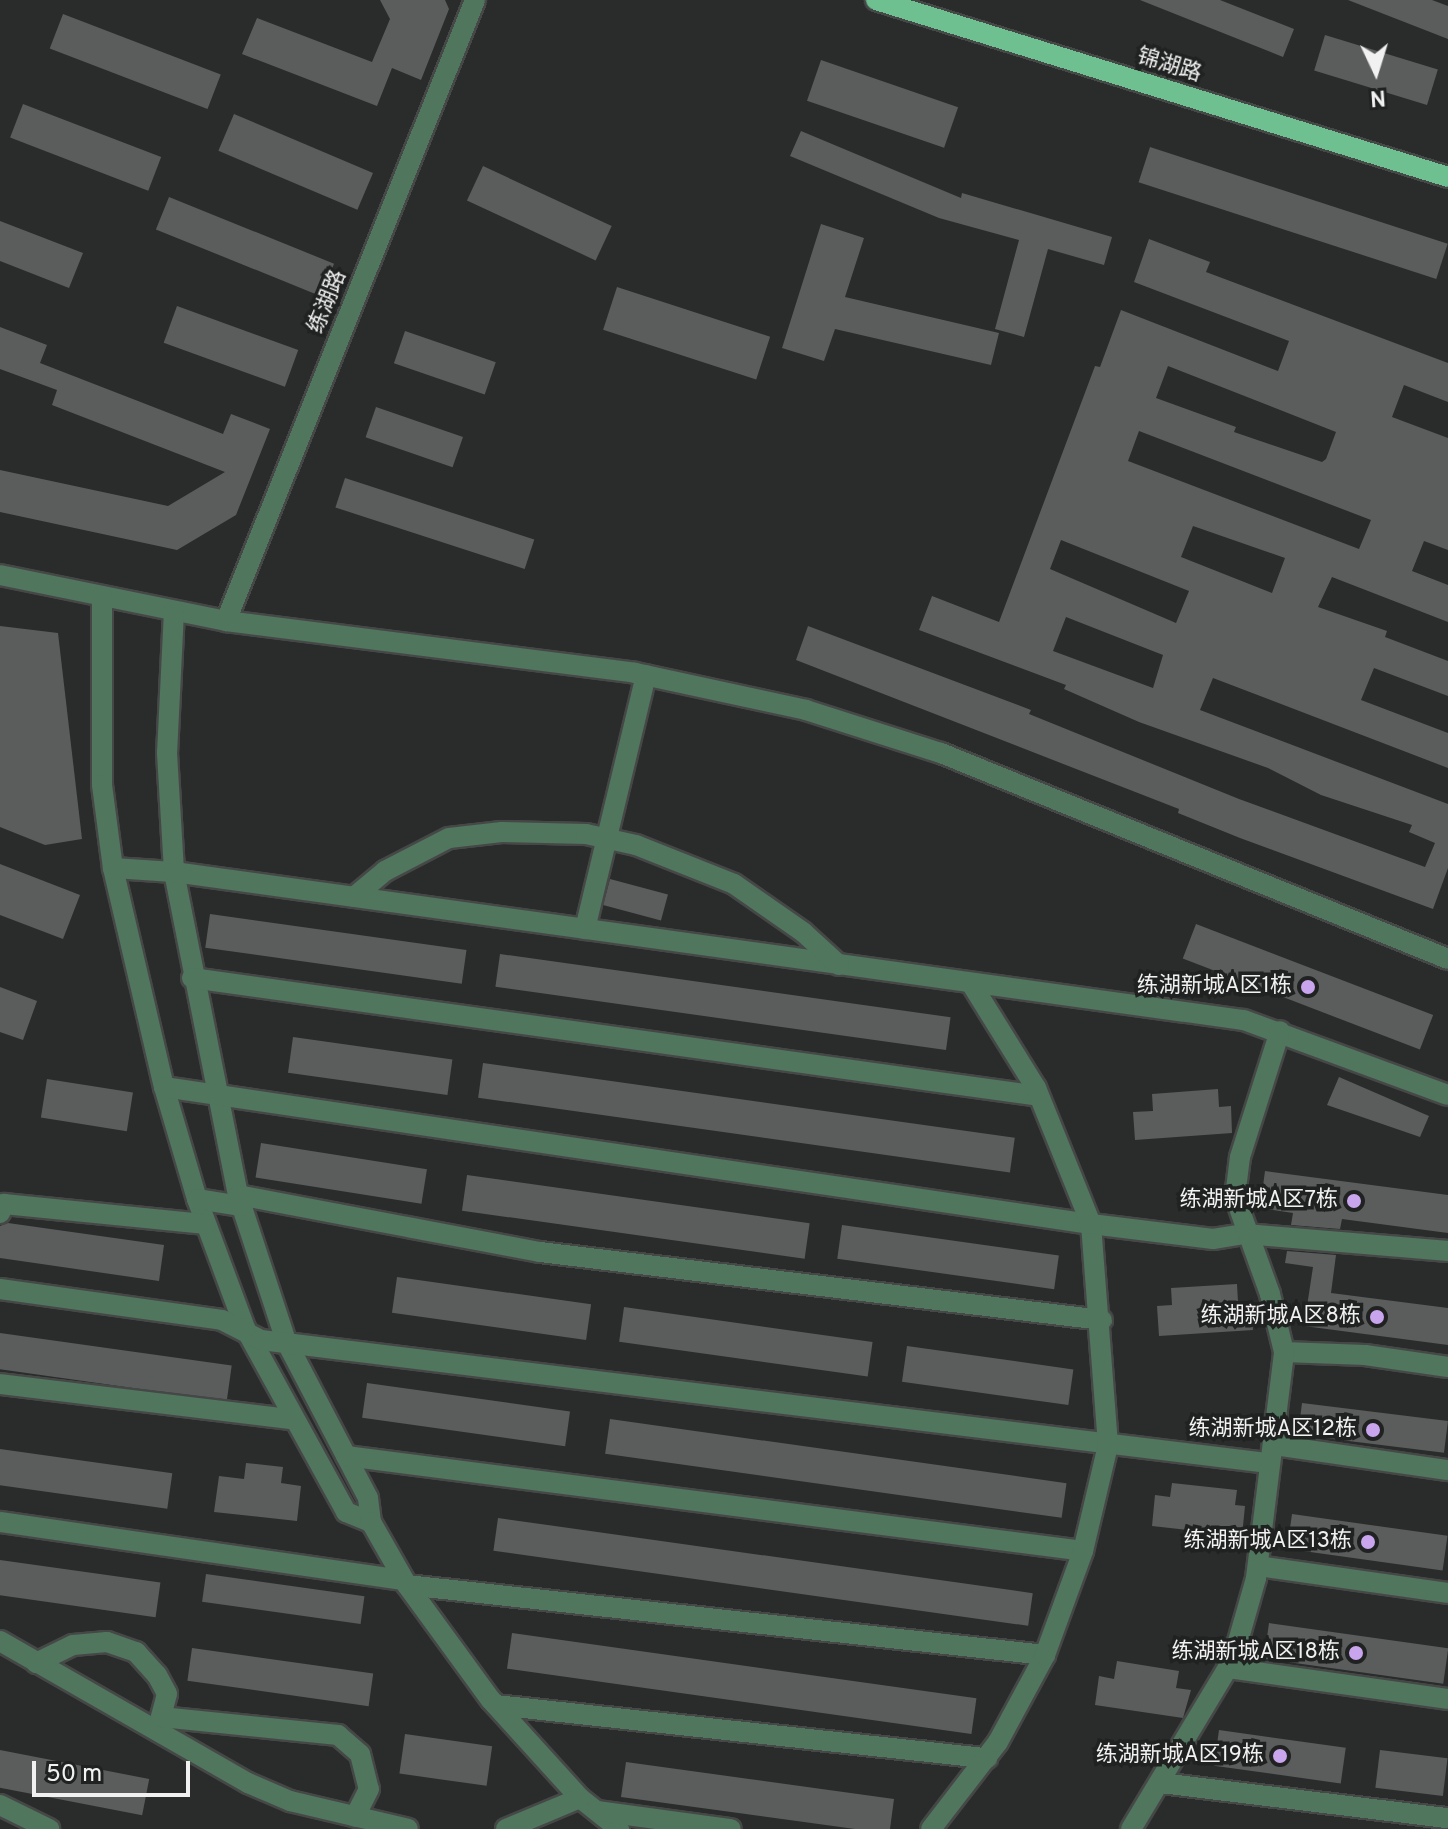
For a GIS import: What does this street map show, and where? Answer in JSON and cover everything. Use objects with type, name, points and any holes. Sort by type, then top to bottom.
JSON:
[{"type":"main road","name":"锦湖路","points":[[876,0],[1448,177]]},
{"type":"street","name":"练湖路","points":[[226,621],[475,0]]},
{"type":"street","points":[[0,575],[226,621],[646,675],[806,710],[941,753],[1448,959]]},
{"type":"street","points":[[102,596],[100,768],[113,868],[164,1087],[197,1199],[245,1328],[291,1419],[346,1512],[371,1522]]},
{"type":"street","points":[[174,611],[167,753],[174,872],[214,1092],[240,1200],[286,1341],[368,1498],[371,1522],[406,1582],[496,1705],[580,1798],[619,1829]]},
{"type":"street","points":[[585,929],[603,837],[646,675]]},
{"type":"street","points":[[354,897],[385,871],[449,838],[502,832],[603,837],[686,862],[734,884],[803,932],[839,965]]},
{"type":"street","points":[[113,868],[174,872],[1244,1020],[1448,1095]]},
{"type":"street","points":[[192,978],[1039,1096]]},
{"type":"street","points":[[931,1829],[987,1758],[1045,1655],[1083,1551],[1108,1445],[1102,1320],[1091,1224],[1039,1096],[971,983]]},
{"type":"street","points":[[1131,1829],[1228,1668],[1258,1566],[1270,1491],[1270,1454],[1284,1352],[1270,1294],[1245,1234],[1235,1197],[1240,1157],[1280,1031]]},
{"type":"street","points":[[164,1087],[1091,1224],[1213,1239],[1245,1234],[1448,1251]]},
{"type":"street","points":[[197,1199],[240,1200],[540,1252],[1102,1320]]},
{"type":"street","points":[[0,1213],[4,1204],[206,1224]]},
{"type":"street","points":[[0,1289],[222,1320],[245,1328],[261,1340],[1108,1445],[1270,1454],[1448,1470]]},
{"type":"street","points":[[1284,1352],[1365,1355],[1448,1367]]},
{"type":"street","points":[[0,1384],[291,1419]]},
{"type":"street","points":[[346,1456],[1083,1551]]},
{"type":"street","points":[[0,1522],[406,1582],[1045,1655]]},
{"type":"street","points":[[1258,1566],[1448,1593]]},
{"type":"street","points":[[0,1641],[248,1783],[290,1801],[406,1829]]},
{"type":"street","points":[[36,1663],[73,1645],[107,1642],[136,1652],[157,1675],[167,1694],[161,1717],[338,1735],[360,1754],[369,1789],[355,1817]]},
{"type":"street","points":[[1228,1668],[1448,1699]]},
{"type":"street","points":[[496,1705],[987,1758]]},
{"type":"street","points":[[1161,1783],[1448,1818]]},
{"type":"street","points":[[506,1829],[580,1798]]},
{"type":"street","points":[[0,1805],[49,1829]]},
{"type":"street","points":[[597,1811],[731,1829]]},
{"type":"building","points":[[380,0],[445,0],[449,9],[421,80],[392,68],[377,106],[242,54],[257,18],[372,62],[390,19]]},
{"type":"building","points":[[1140,0],[1220,0],[1294,29],[1283,57]]},
{"type":"building","points":[[1348,0],[1432,0],[1448,6],[1448,39]]},
{"type":"building","points":[[63,14],[221,75],[208,109],[50,49]]},
{"type":"building","points":[[1325,35],[1438,69],[1427,105],[1314,70]]},
{"type":"building","points":[[821,60],[958,107],[944,148],[807,101]]},
{"type":"building","points":[[23,104],[161,157],[148,191],[10,138]]},
{"type":"building","points":[[234,114],[373,173],[357,210],[218,151]]},
{"type":"building","points":[[801,131],[961,198],[962,193],[1112,237],[1104,265],[1048,249],[1024,337],[995,329],[1019,240],[939,218],[790,156]]},
{"type":"building","points":[[1150,147],[1448,244],[1436,279],[1139,182]]},
{"type":"building","points":[[483,166],[612,226],[596,260],[467,200]]},
{"type":"building","points":[[169,197],[334,264],[321,296],[156,229]]},
{"type":"building","points":[[0,221],[83,253],[69,288],[0,261]]},
{"type":"building","points":[[821,224],[864,238],[845,297],[999,333],[991,365],[835,329],[824,361],[782,348]]},
{"type":"building","points":[[1149,239],[1210,262],[1206,272],[1448,363],[1448,402],[1404,385],[1392,417],[1448,438],[1448,550],[1424,541],[1412,571],[1448,585],[1448,622],[1332,577],[1318,607],[1387,631],[1385,637],[1448,661],[1448,696],[1374,668],[1361,700],[1448,733],[1448,768],[1213,678],[1200,710],[1448,804],[1448,868],[1433,909],[1240,838],[1178,813],[1179,809],[796,660],[808,626],[1031,710],[1029,714],[1239,799],[1425,867],[1435,843],[1409,832],[1412,825],[1321,795],[1268,768],[1139,722],[1064,689],[1066,685],[919,630],[932,596],[999,622],[1095,366],[1100,367],[1121,310],[1278,371],[1289,341],[1134,282]],"holes":[[[1168,366],[1336,432],[1322,462],[1234,432],[1236,427],[1156,398]],[[1139,431],[1371,520],[1359,549],[1128,461]],[[1193,526],[1285,558],[1272,593],[1181,557]],[[1061,540],[1189,591],[1176,623],[1050,569]],[[1066,617],[1163,655],[1153,688],[1053,651]]]},
{"type":"building","points":[[617,287],[770,337],[756,380],[603,330]]},
{"type":"building","points":[[177,306],[298,350],[285,387],[164,343]]},
{"type":"building","points":[[0,327],[47,345],[40,363],[223,434],[231,414],[270,429],[236,515],[177,550],[0,512],[0,470],[168,506],[225,472],[52,405],[57,390],[0,369]]},
{"type":"building","points":[[405,331],[496,362],[485,394],[394,363]]},
{"type":"building","points":[[376,407],[463,437],[453,467],[366,437]]},
{"type":"building","points":[[345,478],[534,539],[525,569],[335,507]]},
{"type":"building","points":[[0,626],[58,633],[82,839],[45,845],[0,827]]},
{"type":"building","points":[[0,864],[80,895],[63,939],[0,915]]},
{"type":"building","points":[[610,879],[668,895],[661,921],[603,905]]},
{"type":"building","points":[[210,914],[466,950],[462,984],[205,948]]},
{"type":"building","name":"练湖新城A区1栋","points":[[1196,924],[1433,1015],[1420,1050],[1183,959]]},
{"type":"building","points":[[500,954],[951,1017],[946,1050],[495,987]]},
{"type":"building","points":[[0,987],[37,1001],[23,1040],[0,1032]]},
{"type":"building","points":[[293,1037],[452,1059],[447,1095],[288,1073]]},
{"type":"building","points":[[483,1063],[1015,1138],[1010,1172],[478,1098]]},
{"type":"building","points":[[1339,1077],[1429,1116],[1420,1137],[1327,1105]]},
{"type":"building","points":[[47,1079],[133,1093],[127,1131],[41,1118]]},
{"type":"building","points":[[1218,1089],[1219,1107],[1231,1106],[1232,1133],[1135,1140],[1133,1112],[1153,1111],[1152,1094]]},
{"type":"building","points":[[261,1143],[427,1169],[421,1204],[256,1178]]},
{"type":"building","name":"练湖新城A区7栋","points":[[1265,1171],[1448,1195],[1448,1233],[1342,1219],[1340,1229],[1291,1225],[1293,1213],[1260,1208]]},
{"type":"building","points":[[467,1175],[810,1223],[805,1259],[462,1211]]},
{"type":"building","points":[[8,1223],[164,1245],[159,1281],[0,1258],[0,1226]]},
{"type":"building","points":[[842,1225],[1059,1255],[1054,1289],[837,1259]]},
{"type":"building","name":"练湖新城A区8栋","points":[[1287,1251],[1336,1255],[1331,1293],[1448,1308],[1448,1345],[1304,1326],[1313,1267],[1285,1263]]},
{"type":"building","points":[[397,1277],[591,1304],[586,1340],[392,1313]]},
{"type":"building","points":[[1237,1284],[1238,1302],[1251,1301],[1253,1330],[1159,1336],[1157,1306],[1172,1305],[1171,1288]]},
{"type":"building","points":[[624,1307],[873,1342],[868,1377],[619,1342]]},
{"type":"building","points":[[0,1333],[232,1366],[227,1401],[0,1369]]},
{"type":"building","points":[[907,1346],[1073,1369],[1068,1405],[902,1382]]},
{"type":"building","points":[[367,1383],[570,1412],[565,1446],[362,1418]]},
{"type":"building","name":"练湖新城A区12栋","points":[[1302,1403],[1448,1421],[1444,1453],[1298,1435]]},
{"type":"building","points":[[610,1419],[1067,1483],[1062,1518],[605,1454]]},
{"type":"building","points":[[0,1449],[172,1473],[167,1509],[0,1485]]},
{"type":"building","points":[[246,1463],[283,1467],[281,1483],[301,1486],[297,1521],[214,1512],[219,1476],[244,1479]]},
{"type":"building","points":[[1172,1483],[1237,1490],[1235,1505],[1245,1506],[1242,1536],[1152,1526],[1155,1495],[1170,1497]]},
{"type":"building","name":"练湖新城A区13栋","points":[[1292,1514],[1447,1536],[1443,1571],[1287,1549]]},
{"type":"building","points":[[498,1518],[1033,1593],[1028,1626],[493,1551]]},
{"type":"building","points":[[0,1560],[160,1583],[156,1617],[0,1595]]},
{"type":"building","points":[[206,1574],[364,1596],[361,1624],[202,1602]]},
{"type":"building","name":"练湖新城A区18栋","points":[[1269,1623],[1448,1648],[1443,1684],[1264,1659]]},
{"type":"building","points":[[512,1633],[976,1698],[971,1734],[507,1669]]},
{"type":"building","points":[[192,1648],[373,1673],[369,1706],[187,1681]]},
{"type":"building","points":[[1117,1661],[1179,1671],[1176,1688],[1191,1690],[1183,1718],[1095,1705],[1099,1676],[1114,1679]]},
{"type":"building","name":"练湖新城A区19栋","points":[[1219,1730],[1346,1748],[1341,1783],[1214,1766]]},
{"type":"building","points":[[405,1734],[492,1746],[487,1786],[399,1774]]},
{"type":"building","points":[[0,1750],[149,1779],[142,1815],[0,1788]]},
{"type":"building","points":[[1380,1750],[1447,1758],[1443,1796],[1375,1788]]},
{"type":"building","points":[[626,1762],[894,1799],[890,1829],[855,1829],[621,1797]]},
{"type":"place","name":"练湖新城A区1栋","points":[[1308,987]]},
{"type":"place","name":"练湖新城A区7栋","points":[[1354,1201]]},
{"type":"place","name":"练湖新城A区8栋","points":[[1377,1317]]},
{"type":"place","name":"练湖新城A区12栋","points":[[1373,1430]]},
{"type":"place","name":"练湖新城A区13栋","points":[[1368,1542]]},
{"type":"place","name":"练湖新城A区18栋","points":[[1356,1653]]},
{"type":"place","name":"练湖新城A区19栋","points":[[1280,1756]]}]
